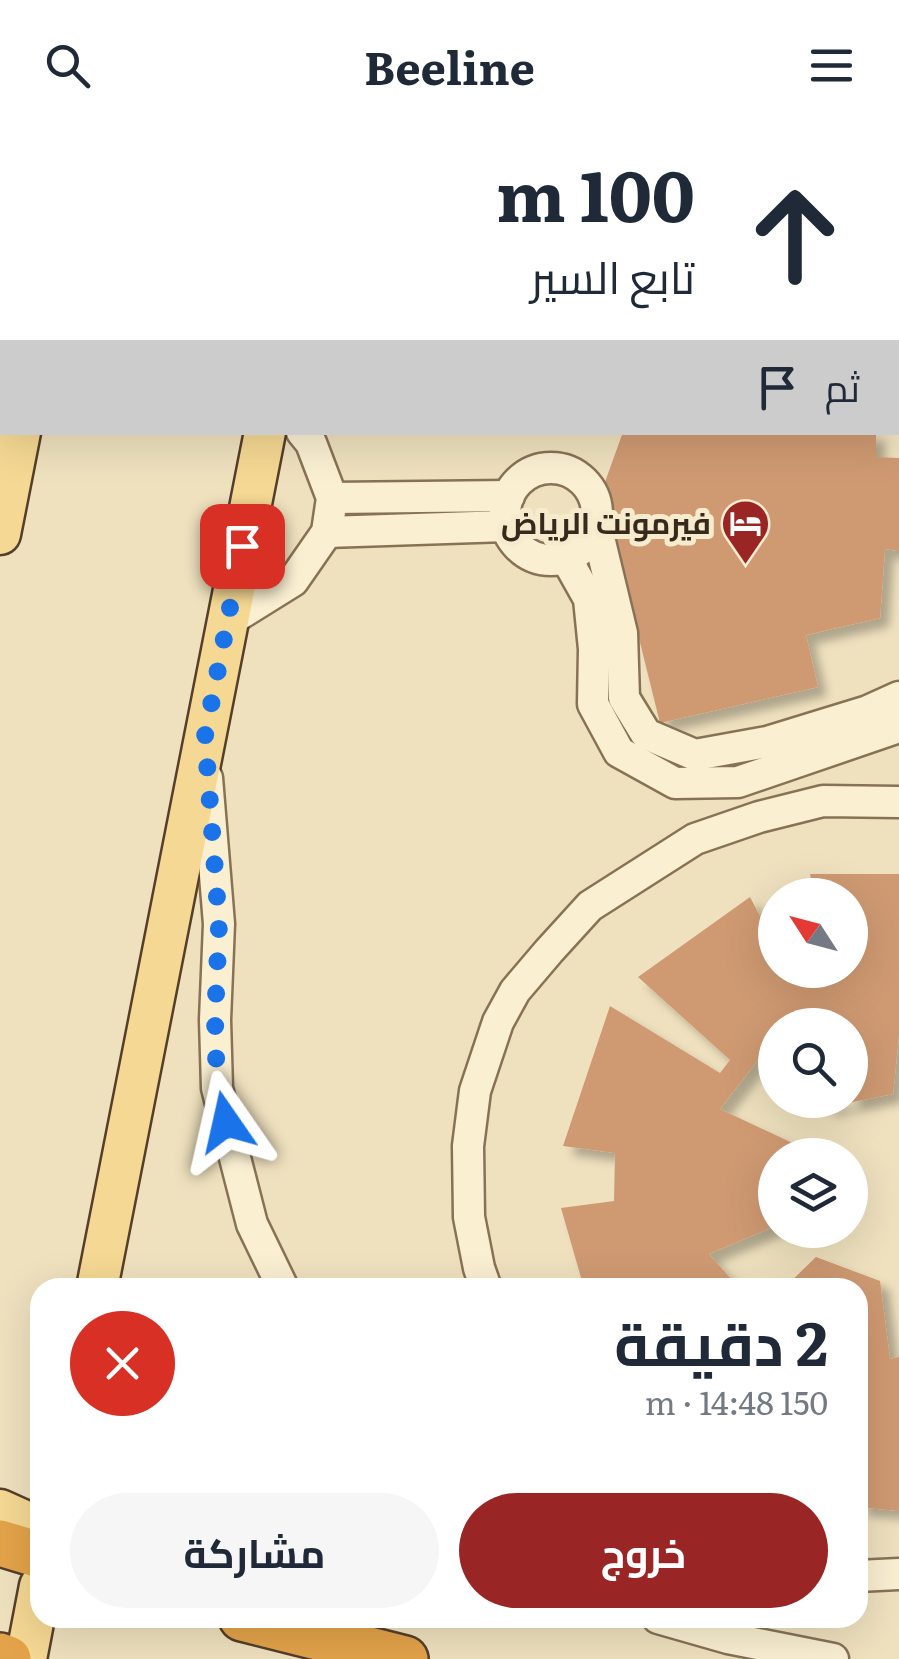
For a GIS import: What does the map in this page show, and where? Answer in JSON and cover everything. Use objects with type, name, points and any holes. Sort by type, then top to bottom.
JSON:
[{"type":"highway","points":[[0,1543],[30,1552]]},
{"type":"highway","points":[[282,1628],[405,1659]]},
{"type":"highway","points":[[0,1656],[8,1659]]},
{"type":"main road","points":[[0,534],[19,435]]},
{"type":"main road","points":[[99,1278],[263,435]]},
{"type":"main road","points":[[0,1510],[30,1524]]},
{"type":"main road","points":[[26,1659],[32,1628]]},
{"type":"street","points":[[227,622],[294,581],[327,532],[332,498],[304,435]]},
{"type":"street","points":[[596,525],[580,551],[551,561],[536,558],[512,540],[507,511],[517,483],[543,469],[558,468],[573,474],[593,495],[596,525],[622,634],[624,698],[646,734],[695,755],[767,742],[868,711],[899,696]]},
{"type":"street","points":[[332,498],[507,511]]},
{"type":"street","points":[[327,532],[507,511]]},
{"type":"street","points":[[566,558],[589,599],[594,650],[593,704],[619,752],[676,782],[738,782],[899,727]]},
{"type":"street","points":[[205,736],[219,924],[217,1088],[252,1224],[279,1278]]},
{"type":"street","points":[[482,1278],[469,1218],[468,1146],[474,1091],[498,1022],[515,991],[548,951],[590,906],[695,839],[823,801],[899,802]]},
{"type":"street","points":[[868,1576],[899,1574]]},
{"type":"street","points":[[693,1628],[833,1659]]},
{"type":"building","name":"فيرمونت الرياض","points":[[622,435],[876,435],[876,457],[899,458],[899,551],[885,549],[880,618],[806,635],[818,687],[660,723],[625,582],[592,518]]},
{"type":"building","points":[[810,874],[899,874],[899,1035],[893,1094],[868,1099],[868,1008],[758,1008],[758,1060],[720,1109],[782,1138],[758,1138],[758,1233],[709,1254],[730,1278],[581,1278],[561,1208],[614,1201],[615,1153],[563,1146],[610,1006],[720,1073],[730,1060],[638,977],[750,897],[758,912],[758,988],[868,988],[868,878],[811,878]]},
{"type":"building","points":[[816,1257],[880,1281],[890,1359],[899,1357],[899,1511],[868,1508],[868,1278],[794,1278]]},
{"type":"place","name":"فيرمونت الرياض","points":[[746,566]]},
{"type":"route","points":[[226,1122],[217,1088],[219,924],[205,736],[242,546]]}]
